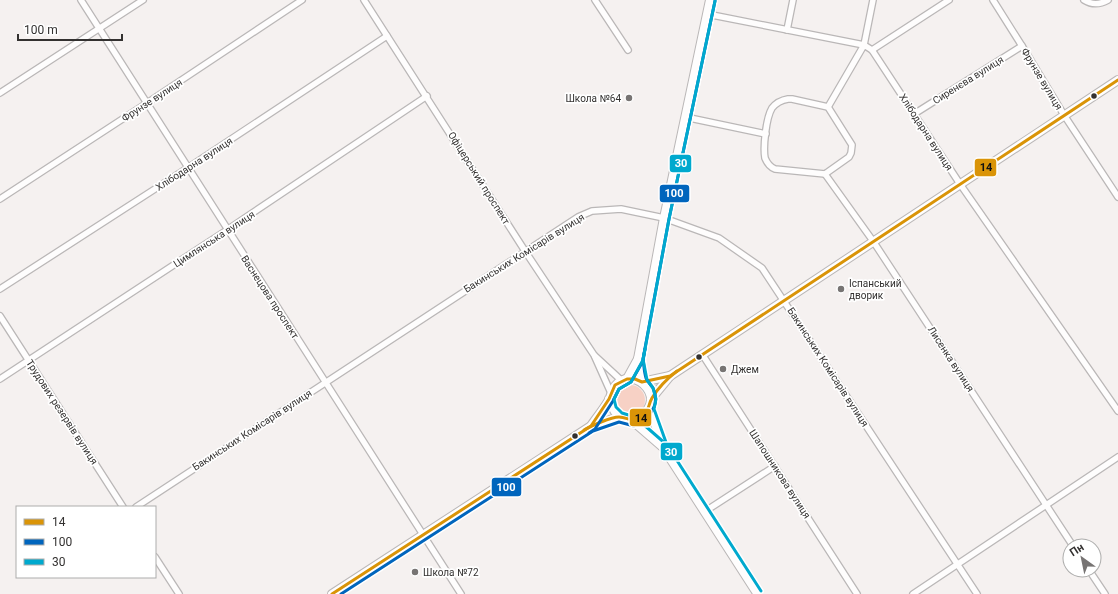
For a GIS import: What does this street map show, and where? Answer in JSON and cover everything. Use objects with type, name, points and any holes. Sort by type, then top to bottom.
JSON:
[{"type":"main road","points":[[642,382],[638,359],[664,218],[710,0]]},
{"type":"main road","points":[[610,396],[612,409],[619,417],[632,421],[642,417],[649,409],[651,400],[670,376],[1118,80]]},
{"type":"main road","points":[[624,380],[638,359]]},
{"type":"main road","points":[[642,382],[670,376]]},
{"type":"main road","points":[[591,426],[610,396],[615,385],[624,380],[635,379],[642,382],[648,389],[651,400]]},
{"type":"main road","points":[[332,594],[591,426],[619,417]]},
{"type":"street","name":"Васнецова проспект","points":[[81,0],[460,594]]},
{"type":"street","points":[[0,93],[143,0]]},
{"type":"street","name":"Фрунзе вулиця","points":[[0,198],[302,0]]},
{"type":"street","name":"Офіцерський проспект","points":[[364,0],[525,251],[594,355]]},
{"type":"street","points":[[595,0],[628,50]]},
{"type":"street","points":[[787,30],[793,0]]},
{"type":"street","points":[[828,107],[864,45],[873,0]]},
{"type":"street","points":[[872,50],[949,0]]},
{"type":"street","name":"Фрунзе вулиця","points":[[993,0],[1064,115],[1118,197]]},
{"type":"street","points":[[1084,0],[1091,4],[1103,3],[1108,0]]},
{"type":"street","name":"Хлібодарна вулиця","points":[[707,14],[864,45],[872,50],[960,184],[1118,411]]},
{"type":"street","name":"Хлібодарна вулиця","points":[[0,289],[189,168],[387,36]]},
{"type":"street","name":"Сиренєва вулиця","points":[[914,114],[1022,46]]},
{"type":"street","name":"Цимлянська вулиця","points":[[0,378],[227,230],[427,96]]},
{"type":"street","points":[[792,99],[828,107],[852,145],[849,157],[825,174],[775,169],[767,163],[765,156],[766,134],[772,109],[775,105],[783,100],[792,99]]},
{"type":"street","points":[[685,117],[766,134]]},
{"type":"street","name":"Лисенка вулиця","points":[[825,174],[873,241],[1068,538]]},
{"type":"street","name":"Бакинських Комісарів вулиця","points":[[138,506],[578,217],[592,211],[621,209],[664,218],[719,238],[762,268],[977,594]]},
{"type":"street","name":"Трудових резервів вулиця","points":[[0,316],[122,506]]},
{"type":"street","name":"Шапошникова вулиця","points":[[702,354],[857,594]]},
{"type":"street","points":[[594,355],[624,380]]},
{"type":"street","points":[[594,355],[610,396]]},
{"type":"street","points":[[649,409],[663,448],[757,594]]},
{"type":"street","points":[[632,421],[663,448]]},
{"type":"street","points":[[913,594],[1118,457]]},
{"type":"street","points":[[704,512],[775,466]]},
{"type":"street","points":[[156,559],[179,594]]},
{"type":"street","points":[[1094,578],[1105,594]]},
{"type":"shaded area","points":[[630,385],[641,389],[645,400],[641,411],[630,415],[619,411],[615,400],[619,389]]},
{"type":"transit line","name":"100","points":[[341,594],[593,431],[619,422],[634,426],[652,411],[656,400],[655,394],[646,378],[643,359],[669,219],[715,1]]},
{"type":"transit line","name":"30","points":[[715,1],[669,219],[643,360],[631,382],[619,389],[614,399],[616,407],[622,413],[635,417],[667,445],[761,591]]},
{"type":"transit line","name":"14","points":[[332,594],[591,426],[609,399],[615,385],[627,379],[635,379],[642,382],[670,376],[1118,80]]},
{"type":"transit line","name":"100","points":[[589,433],[595,429],[619,389],[631,382],[643,361],[645,349]]},
{"type":"transit line","name":"30","points":[[645,349],[643,359],[647,380],[653,388],[656,399],[654,409],[667,445]]},
{"type":"transit line","name":"14","points":[[584,430],[615,417],[633,420],[639,419],[646,413],[652,398],[657,391],[677,371]]},
{"type":"place","name":"Школа №64","points":[[629,98]]},
{"type":"place","name":"Іспанський дворик","points":[[841,289]]},
{"type":"place","name":"Джем","points":[[723,369]]},
{"type":"place","name":"Школа №72","points":[[415,572]]}]
